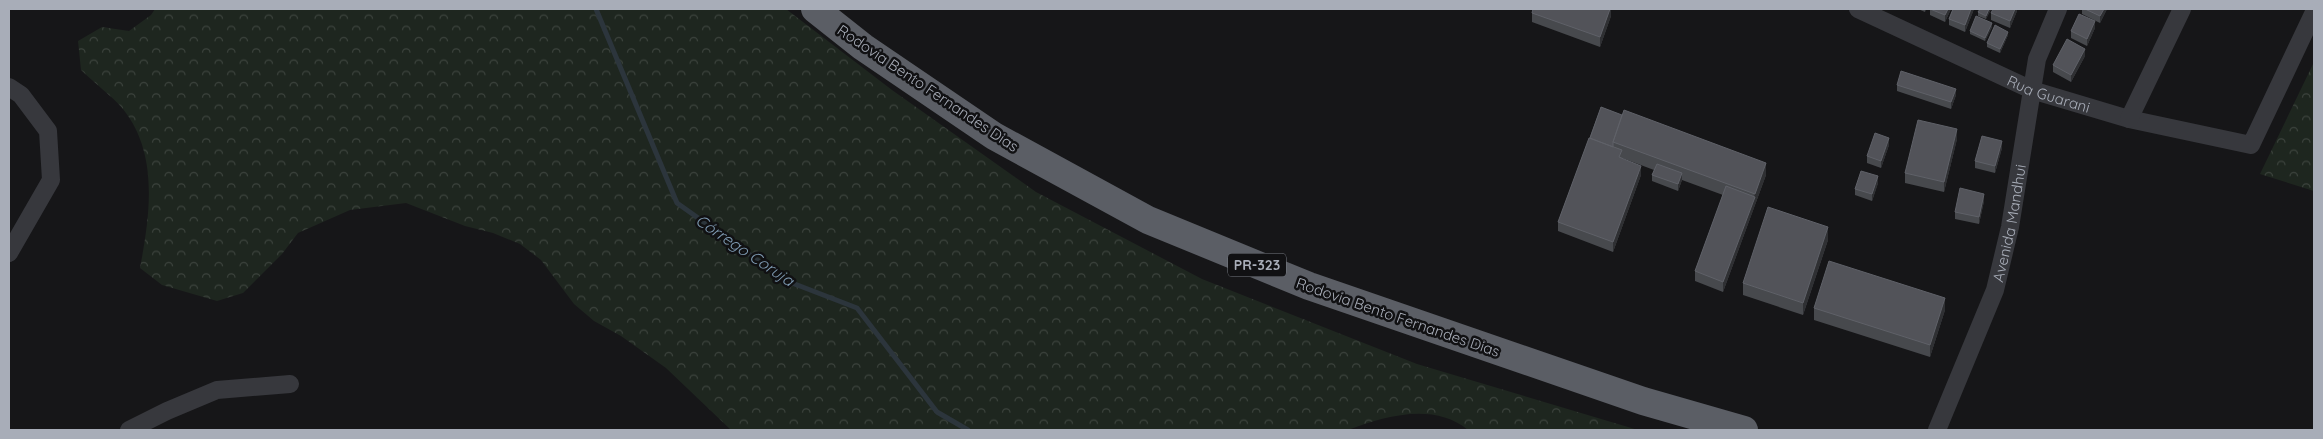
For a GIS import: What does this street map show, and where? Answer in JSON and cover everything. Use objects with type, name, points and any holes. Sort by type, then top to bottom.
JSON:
[{"type":"highway","name":"Rodovia Bento Fernandes Dias","points":[[815,9],[863,47],[994,136],[1148,220],[1309,286],[1643,401],[1744,430]]},
{"type":"street","name":"Rua Guarani","points":[[1858,9],[2032,90],[2129,119],[2250,145],[2314,12]]},
{"type":"street","name":"Avenida Mandhui","points":[[1937,430],[1995,290],[2010,227],[2038,60],[2058,9]]},
{"type":"street","points":[[2129,119],[2182,9]]},
{"type":"street","points":[[9,87],[21,95],[48,131],[51,180],[9,254]]},
{"type":"street","points":[[129,430],[167,410],[217,390],[290,384]]},
{"type":"green space","points":[[155,9],[786,9],[892,90],[1036,192],[1202,279],[1417,364],[1638,430],[1468,430],[1455,421],[1440,416],[1409,414],[1393,416],[1348,430],[731,430],[666,368],[621,336],[594,321],[574,304],[541,260],[520,244],[493,233],[465,226],[406,203],[350,210],[298,233],[282,254],[243,293],[217,301],[162,285],[140,268],[149,206],[147,165],[142,145],[123,109],[81,70],[78,41],[102,27],[129,31],[151,15]]},
{"type":"green space","points":[[2314,62],[2314,191],[2260,174]]},
{"type":"building","points":[[1533,9],[1610,9],[1600,37],[1532,13]]},
{"type":"building","points":[[1930,9],[1948,9],[1945,15]]},
{"type":"building","points":[[1953,9],[1971,9],[1965,25],[1949,19]]},
{"type":"building","points":[[1980,9],[1989,9],[1986,16],[1978,12]]},
{"type":"building","points":[[1993,9],[2015,9],[2010,21],[1991,13]]},
{"type":"building","points":[[2085,9],[2104,9],[2100,16]]},
{"type":"building","points":[[2079,14],[2095,21],[2087,39],[2071,31]]},
{"type":"building","points":[[1976,16],[1992,23],[1985,38],[1970,31]]},
{"type":"building","points":[[1995,25],[2008,32],[2000,49],[1987,43]]},
{"type":"building","points":[[2067,39],[2085,49],[2071,75],[2053,65]]},
{"type":"building","points":[[1901,71],[1956,89],[1951,102],[1897,85]]},
{"type":"building","points":[[1601,107],[1622,115],[1613,147],[1590,138]]},
{"type":"building","points":[[1624,110],[1766,163],[1755,194],[1613,142]]},
{"type":"building","points":[[1918,120],[1957,129],[1944,182],[1905,173]]},
{"type":"building","points":[[1875,133],[1889,138],[1881,161],[1867,156]]},
{"type":"building","points":[[1982,136],[2002,141],[1995,166],[1975,161]]},
{"type":"building","points":[[1589,138],[1622,150],[1619,157],[1641,166],[1613,242],[1558,222]]},
{"type":"building","points":[[1657,164],[1682,173],[1678,184],[1652,175]]},
{"type":"building","points":[[1861,171],[1878,176],[1872,194],[1855,189]]},
{"type":"building","points":[[1726,186],[1755,197],[1723,282],[1695,271]]},
{"type":"building","points":[[1960,188],[1984,194],[1979,217],[1955,212]]},
{"type":"building","points":[[1768,207],[1828,227],[1803,303],[1743,283]]},
{"type":"building","points":[[1829,261],[1945,298],[1930,345],[1814,308]]},
{"type":"waterway","name":"Córrego Coruja","points":[[596,9],[677,203],[787,281],[857,308],[937,412],[968,430]]}]
